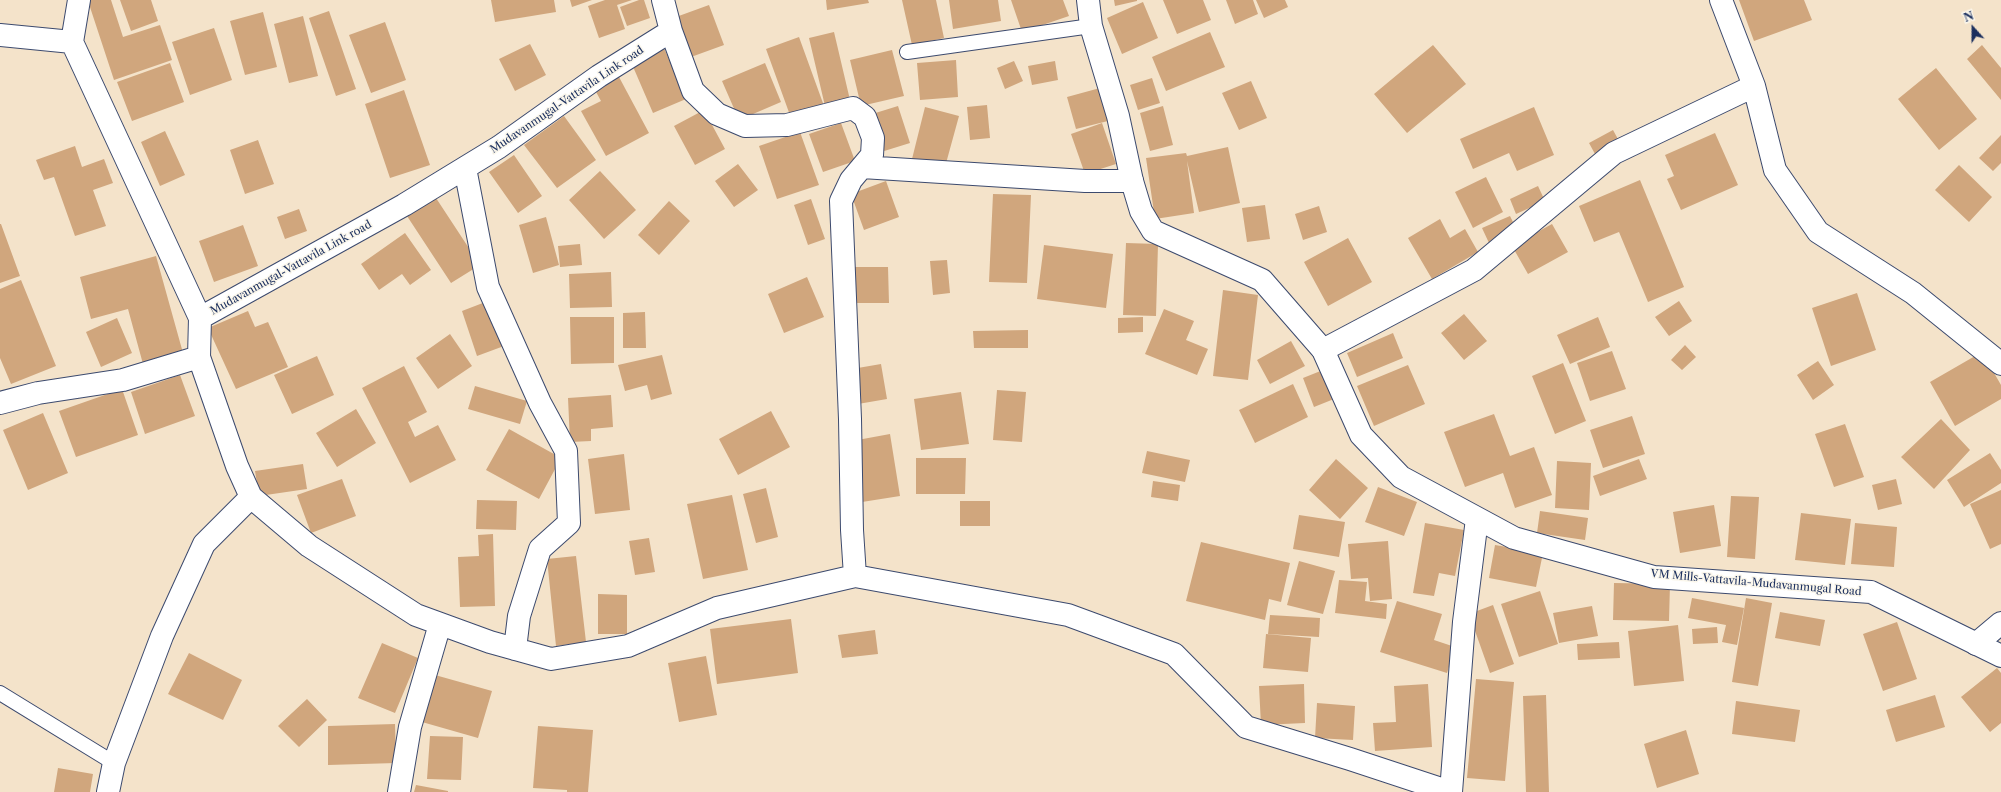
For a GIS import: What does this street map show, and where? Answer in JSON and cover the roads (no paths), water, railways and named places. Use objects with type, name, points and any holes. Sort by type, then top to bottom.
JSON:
[{"type":"street","points":[[79,0],[72,42],[200,318]]},
{"type":"street","points":[[663,0],[671,31],[693,91],[717,114],[745,126],[787,125],[853,108],[865,118],[873,138],[872,155],[851,180],[841,201],[850,419],[852,530],[855,576]]},
{"type":"street","name":"VM Mills-Vattavila-Mudavanmugal Road","points":[[1088,0],[1091,26],[1118,116],[1132,181],[1141,211],[1153,231],[1262,280],[1322,350],[1361,435],[1401,477],[1514,538],[1654,577],[1871,592],[2001,656]]},
{"type":"street","points":[[1721,0],[1754,86],[1775,170],[1818,232],[1913,293],[2001,364]]},
{"type":"street","name":"Mudavanmugal-Vattavila Link road","points":[[251,497],[237,466],[199,357],[200,318],[397,209],[465,168],[499,147],[599,76],[671,31]]},
{"type":"street","points":[[0,35],[72,42]]},
{"type":"street","points":[[1322,350],[1474,270],[1614,153],[1754,86]]},
{"type":"street","points":[[862,167],[1085,181],[1132,181]]},
{"type":"street","points":[[465,168],[488,287],[540,403],[566,451],[569,523],[540,549],[519,616],[515,649]]},
{"type":"street","points":[[0,404],[38,393],[123,380],[199,357]]},
{"type":"street","points":[[108,792],[114,763],[162,636],[204,544],[251,497],[309,546],[416,615],[550,660],[628,646],[717,608],[855,576],[1068,615],[1174,654],[1246,727],[1450,792],[1464,622],[1478,518]]},
{"type":"street","points":[[1976,644],[2001,623]]},
{"type":"street","points":[[399,792],[410,727],[440,624]]},
{"type":"lane","points":[[907,52],[1091,26]]},
{"type":"lane","points":[[0,693],[114,763]]}]
